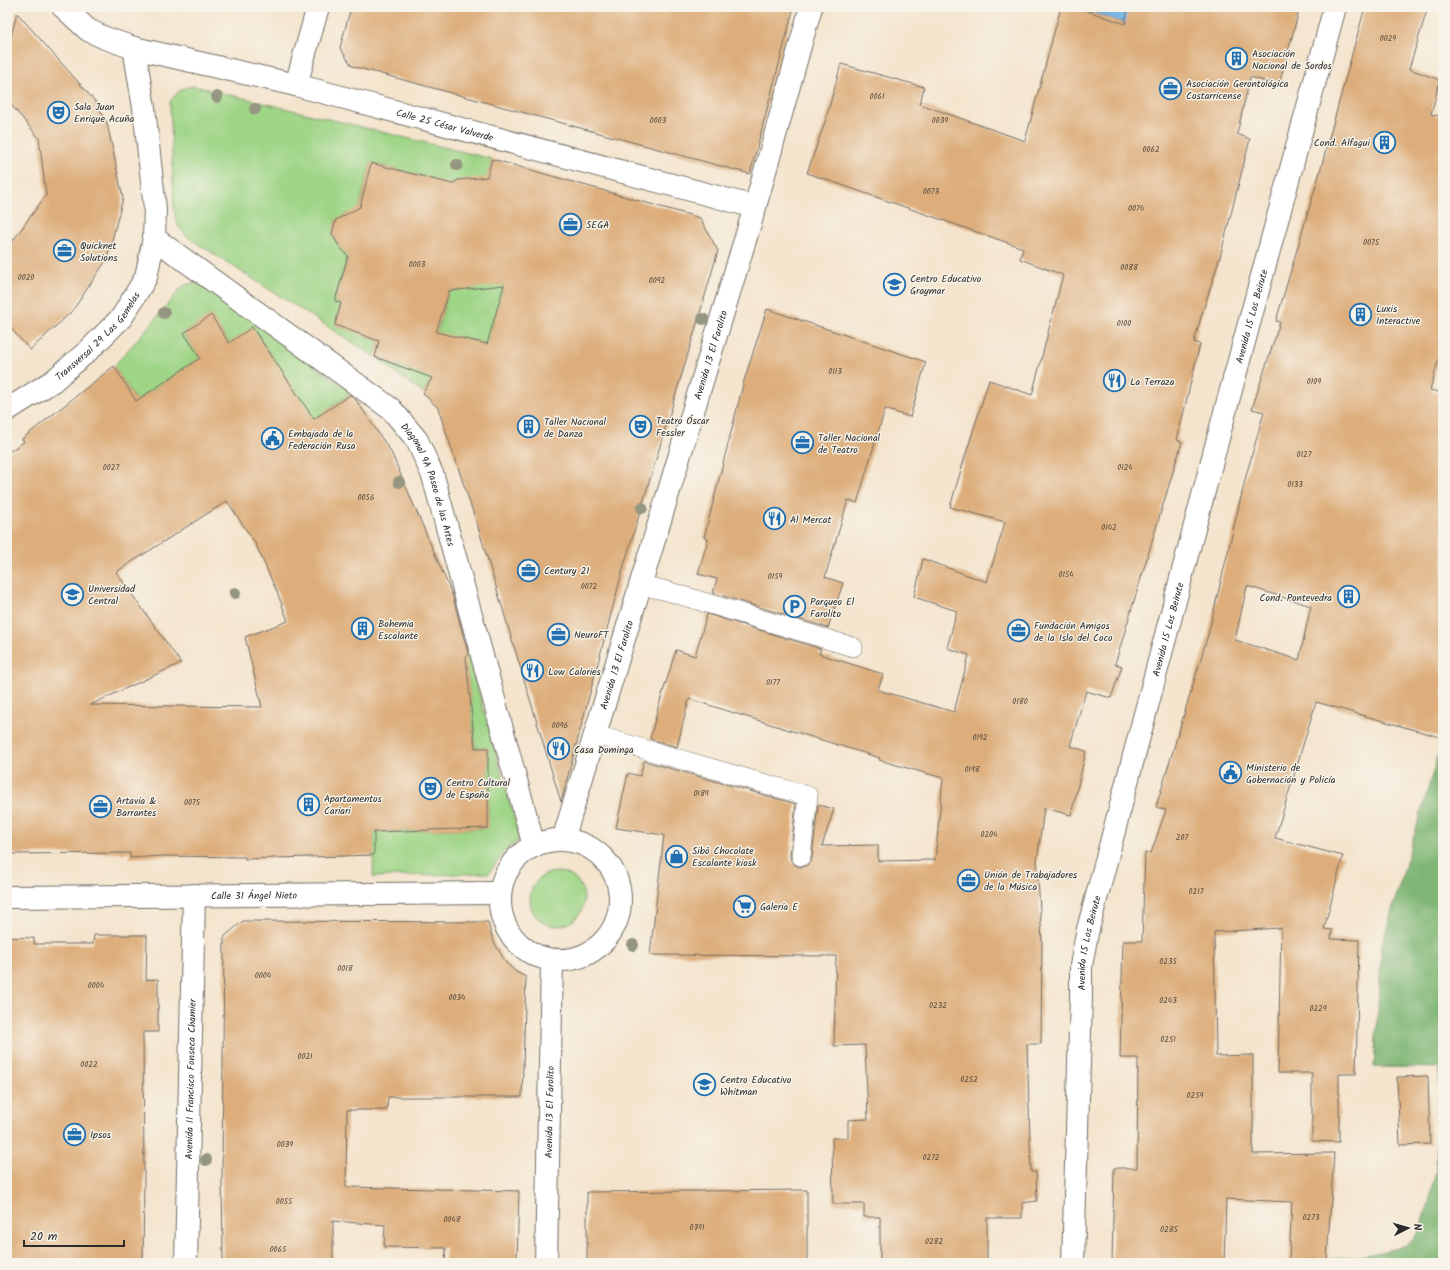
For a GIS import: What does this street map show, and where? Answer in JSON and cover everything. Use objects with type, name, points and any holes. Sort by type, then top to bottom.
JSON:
[{"type":"street","name":"Calle 25 César Valverde","points":[[63,7],[88,30],[105,38],[134,48],[296,85],[755,206]]},
{"type":"street","points":[[296,85],[318,7]]},
{"type":"street","name":"Avenida 13 El Farolito","points":[[563,840],[755,206],[811,7]]},
{"type":"street","name":"Avenida 15 Los Beirute","points":[[1073,1263],[1081,966],[1087,933],[1224,412],[1335,7]]},
{"type":"street","name":"Transversal 29 Las Gemelas","points":[[7,410],[53,381],[89,350],[122,316],[146,277],[154,238],[155,209],[144,108],[134,48]]},
{"type":"street","name":"Diagonal 9A Paseo de las Artes","points":[[154,238],[391,409],[417,440],[433,476],[534,846]]},
{"type":"street","points":[[563,840],[579,843],[594,851],[605,862],[614,875],[619,890],[620,907],[616,922],[608,936],[597,948],[583,956],[568,960],[552,960],[534,955],[518,945],[507,930],[500,912],[500,893],[504,878],[511,865],[521,854],[534,846],[548,841],[563,840]]},
{"type":"street","name":"Calle 31 Ángel Nieto","points":[[7,897],[500,893]]},
{"type":"street","name":"Avenida 11 Francisco Fonseca Chamier","points":[[186,1263],[194,895]]},
{"type":"street","name":"Avenida 13 El Farolito","points":[[546,1263],[552,960]]},
{"type":"lane","points":[[641,585],[667,591],[853,647]]},
{"type":"lane","points":[[596,735],[808,796],[801,856]]},
{"type":"green space","points":[[194,86],[492,159],[482,197],[458,180],[452,184],[371,163],[358,212],[347,214],[336,220],[332,234],[339,246],[348,256],[335,301],[341,303],[335,325],[379,341],[375,357],[189,238],[182,231],[177,222],[174,209],[170,102],[180,91]]},
{"type":"green space","points":[[193,283],[204,285],[352,393],[303,426],[277,364],[253,328],[229,343],[211,316],[184,333],[200,358],[136,401],[114,366],[178,291],[185,285]]},
{"type":"green space","points":[[505,283],[487,344],[457,337],[423,393],[375,357],[424,375],[449,291]]},
{"type":"green space","points":[[468,654],[520,839],[505,851],[489,873],[373,877],[374,832],[488,828],[488,748],[475,748],[467,670],[457,671]]},
{"type":"green space","points":[[1443,738],[1443,1263],[1289,1263],[1289,1261],[1361,1256],[1407,1246],[1418,1234],[1425,1215],[1436,1171],[1440,1068],[1374,1067],[1382,944]]},
{"type":"green space","points":[[552,872],[562,872],[572,876],[580,884],[584,894],[584,904],[580,914],[572,922],[562,926],[552,926],[542,922],[534,914],[530,904],[530,894],[534,884],[542,876]]},
{"type":"water","points":[[1076,7],[1135,7],[1129,25]]},
{"type":"building","points":[[351,7],[794,7],[750,174],[352,66],[340,48]]},
{"type":"building","points":[[1061,7],[1076,7],[1125,24],[1128,7],[1300,7],[1279,85],[1250,77],[1237,134],[1250,139],[1220,257],[1194,342],[1200,344],[1177,440],[1182,442],[1115,664],[1122,666],[1111,698],[1086,691],[1070,746],[1086,751],[1071,815],[1044,808],[1037,862],[1042,942],[1041,1044],[1027,1044],[1031,1172],[1036,1172],[1037,1201],[1022,1203],[1022,1218],[987,1218],[987,1263],[880,1263],[880,1217],[864,1217],[864,1204],[833,1204],[832,1138],[848,1138],[848,1120],[868,1119],[865,1045],[834,1046],[836,956],[650,955],[664,835],[616,828],[628,773],[640,776],[644,761],[796,804],[790,855],[791,861],[799,867],[806,866],[812,858],[818,805],[834,809],[822,846],[878,845],[878,861],[935,860],[943,778],[879,760],[880,758],[689,699],[677,747],[650,739],[676,650],[695,656],[707,614],[821,649],[819,654],[883,674],[878,690],[954,712],[969,655],[947,648],[957,611],[914,597],[923,559],[987,582],[1005,522],[950,507],[989,380],[1032,395],[1063,275],[1020,259],[1023,248],[807,173],[826,119],[841,64],[924,87],[920,104],[1025,141]]},
{"type":"building","points":[[1365,7],[1428,7],[1409,69],[1440,80],[1431,114],[1443,117],[1443,344],[1430,390],[1443,393],[1443,738],[1316,702],[1275,838],[1343,856],[1324,929],[1332,930],[1331,939],[1359,940],[1356,1074],[1339,1074],[1339,1142],[1312,1141],[1312,1073],[1278,1073],[1281,928],[1214,932],[1216,1056],[1253,1055],[1253,1154],[1334,1153],[1327,1259],[1289,1261],[1292,1202],[1226,1199],[1224,1263],[1112,1263],[1114,1168],[1137,1168],[1138,1058],[1120,1058],[1123,941],[1142,941],[1145,853],[1151,853],[1166,810],[1156,807],[1208,635],[1246,476],[1264,412],[1252,409],[1280,322],[1276,321],[1321,168]],"holes":[[[1247,586],[1311,606],[1299,660],[1235,640]]]},
{"type":"building","points":[[17,13],[95,101],[107,123],[123,198],[107,259],[71,313],[30,350],[7,324],[7,245],[12,242],[46,195],[39,138],[7,100],[7,52]]},
{"type":"building","points":[[492,159],[700,218],[718,251],[624,565],[561,802],[478,527],[438,408],[423,393],[432,378],[375,357],[379,341],[335,325],[341,303],[335,301],[348,256],[339,246],[332,234],[336,220],[360,207],[371,163],[452,184],[458,180],[487,177]],"holes":[[[504,285],[487,344],[436,332],[449,291]]]},
{"type":"building","points":[[767,309],[926,362],[910,417],[885,409],[857,503],[848,500],[825,577],[843,583],[828,628],[713,593],[717,579],[698,574],[708,539],[704,538],[744,381]]},
{"type":"building","points":[[211,315],[229,343],[252,327],[314,419],[350,395],[356,400],[391,452],[452,594],[468,653],[466,657],[475,748],[488,748],[488,828],[374,832],[374,855],[245,859],[245,857],[161,856],[130,858],[130,853],[7,854],[7,453],[24,442],[22,439],[114,366],[136,401],[200,358],[184,333]],"holes":[[[227,501],[255,543],[288,621],[245,637],[262,707],[90,705],[181,663],[116,572]]]},
{"type":"building","points":[[243,921],[488,922],[494,942],[506,963],[516,972],[526,977],[522,1097],[388,1097],[387,1110],[347,1110],[346,1187],[519,1191],[517,1263],[445,1263],[446,1248],[384,1247],[385,1225],[333,1221],[333,1263],[223,1263],[222,1178],[224,937]]},
{"type":"building","points":[[94,935],[147,935],[146,980],[158,979],[158,1032],[143,1032],[143,1263],[7,1263],[7,937],[34,938],[34,944],[93,944]]},
{"type":"building","points":[[1428,1076],[1430,1144],[1400,1145],[1397,1077]]},
{"type":"building","points":[[807,1190],[807,1263],[587,1263],[587,1192]]},
{"type":"place","name":"Asociación Nacional de Sordos","points":[[1237,59]]},
{"type":"place","name":"Asociación Gerontológica Costarricense","points":[[1170,89]]},
{"type":"place","name":"Sala Juan Enrique Acuña","points":[[59,112]]},
{"type":"place","name":"Cond. Alfagui","points":[[1385,142]]},
{"type":"place","name":"SEGA","points":[[571,224]]},
{"type":"place","name":"Quicknet Solutions","points":[[65,251]]},
{"type":"place","name":"Centro Educativo Graymar","points":[[894,284]]},
{"type":"place","name":"Luxis Interactive","points":[[1361,314]]},
{"type":"place","name":"La Terraza","points":[[1114,381]]},
{"type":"place","name":"Teatro Óscar Fessler","points":[[640,426]]},
{"type":"place","name":"Taller Nacional de Danza","points":[[529,427]]},
{"type":"place","name":"Embajada de la Federación Rusa","points":[[272,439]]},
{"type":"place","name":"Taller Nacional de Teatro","points":[[802,443]]},
{"type":"place","name":"Al Mercat","points":[[775,519]]},
{"type":"place","name":"Century 21","points":[[528,570]]},
{"type":"place","name":"Universidad Central","points":[[72,594]]},
{"type":"place","name":"Cond. Pontevedra","points":[[1348,597]]},
{"type":"place","name":"Parqueo El Farolito","points":[[794,607]]},
{"type":"place","name":"Bohemia Escalante","points":[[363,629]]},
{"type":"place","name":"Fundación Amigos de la Isla del Coco","points":[[1019,631]]},
{"type":"place","name":"NeuroFT","points":[[558,634]]},
{"type":"place","name":"Low Calories","points":[[533,671]]},
{"type":"place","name":"Casa Dominga","points":[[559,749]]},
{"type":"place","name":"Ministerio de Gobernación y Policía","points":[[1231,773]]},
{"type":"place","name":"Centro Cultural de España","points":[[430,788]]},
{"type":"place","name":"Apartamentos Cariari","points":[[309,804]]},
{"type":"place","name":"Artavia & Barrantes","points":[[101,806]]},
{"type":"place","name":"Sibö Chocolate Escalante kiosk","points":[[677,856]]},
{"type":"place","name":"Unión de Trabajadores de la Música","points":[[969,880]]},
{"type":"place","name":"Galería E","points":[[745,906]]},
{"type":"place","name":"Centro Educativo Whitman","points":[[705,1085]]},
{"type":"place","name":"Ipsos","points":[[75,1134]]}]
